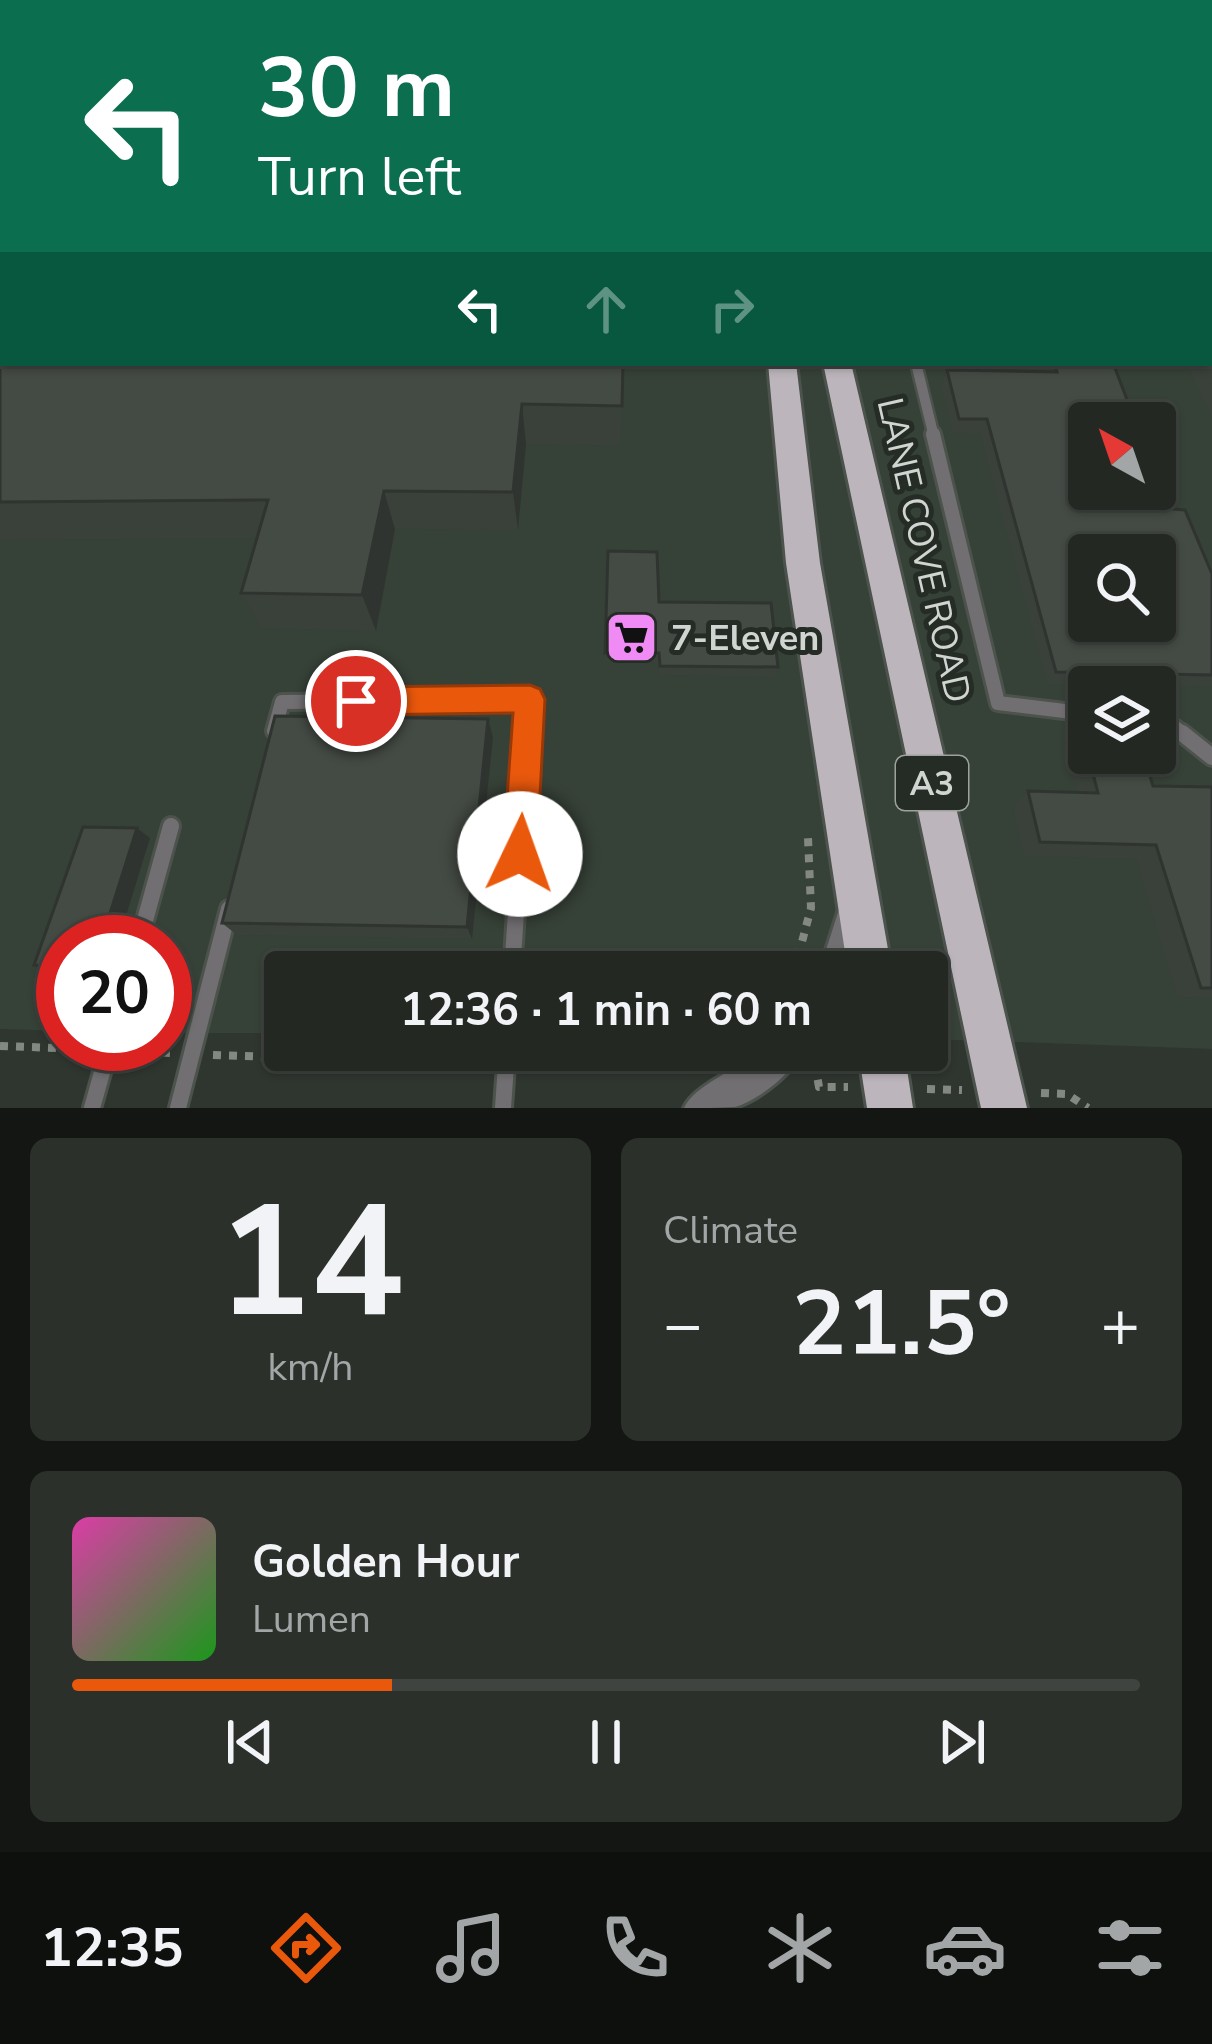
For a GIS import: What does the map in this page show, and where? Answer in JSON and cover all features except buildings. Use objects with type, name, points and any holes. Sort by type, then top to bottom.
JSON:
[{"type":"highway","name":"A3","points":[[782,366],[802,563],[867,951]]},
{"type":"highway","name":"LANE COVE ROAD","points":[[838,366],[1003,1100]]},
{"type":"street","points":[[841,951],[857,890]]},
{"type":"street","points":[[701,1108],[762,1071]]},
{"type":"lane","points":[[917,366],[998,703],[1068,711]]},
{"type":"lane","points":[[271,745],[282,702],[530,699],[513,951]]},
{"type":"lane","points":[[1176,729],[1212,757]]},
{"type":"lane","points":[[147,915],[172,826]]},
{"type":"lane","points":[[178,1108],[232,895]]},
{"type":"lane","points":[[92,1108],[102,1071]]},
{"type":"lane","points":[[503,1108],[506,1071]]},
{"type":"path","points":[[0,1046],[36,1046]]},
{"type":"path","points":[[193,1054],[264,1055]]},
{"type":"path","points":[[819,1087],[886,1082],[1003,1100],[1067,1094],[1088,1108]]},
{"type":"shaded area","points":[[0,366],[1212,366],[1212,1049],[948,1040],[948,951],[264,951],[264,1033],[192,1033],[192,915],[36,915],[36,1030],[0,1029]]},
{"type":"place","name":"7-Eleven","points":[[632,637]]},
{"type":"route","points":[[356,701],[530,699],[520,854]]}]
